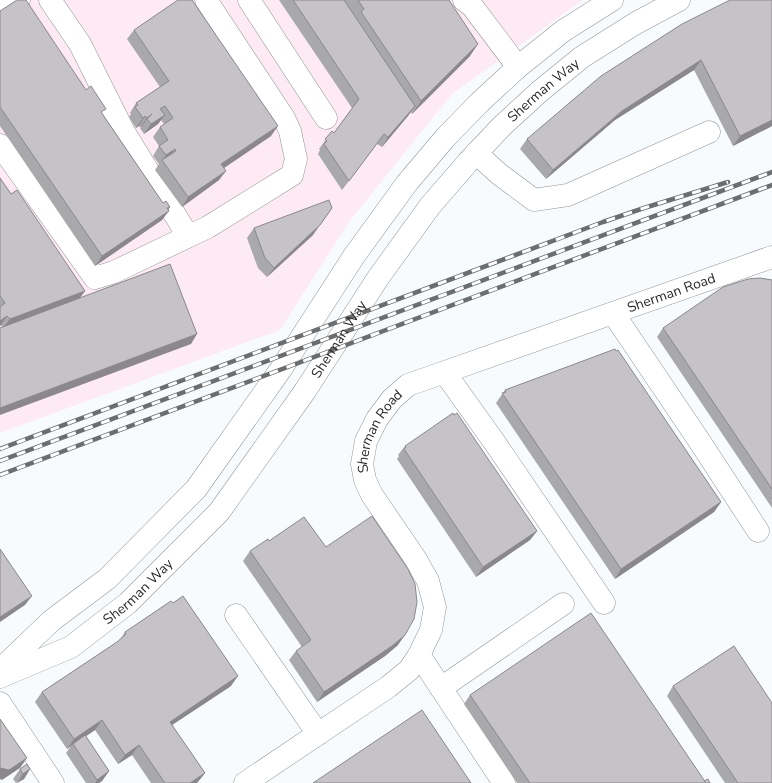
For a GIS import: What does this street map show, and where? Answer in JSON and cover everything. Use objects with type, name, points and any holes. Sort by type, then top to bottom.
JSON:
[{"type":"main road","points":[[0,10],[19,0]]},
{"type":"main road","points":[[50,0],[80,44],[124,132],[188,236]]},
{"type":"main road","points":[[0,145],[95,278],[114,272],[208,227],[292,175],[296,159],[290,131],[284,118],[206,0]]},
{"type":"main road","points":[[249,0],[326,118]]},
{"type":"main road","points":[[464,0],[472,6],[518,67]]},
{"type":"main road","points":[[0,670],[51,621],[107,578],[196,489],[281,369],[354,256],[407,184],[450,133],[480,102],[518,67],[563,31],[612,0]]},
{"type":"main road","name":"Sherman Way","points":[[0,677],[71,647],[128,604],[219,512],[305,391],[382,272],[430,206],[476,153],[502,126],[539,92],[582,57],[636,23],[679,0]]},
{"type":"main road","points":[[476,153],[499,174],[534,200],[568,195],[709,132]]},
{"type":"main road","name":"Sherman Road","points":[[245,783],[393,683],[409,670],[419,655],[431,630],[435,607],[428,581],[372,495],[365,480],[362,464],[366,441],[377,419],[392,399],[408,385],[772,257]]},
{"type":"main road","points":[[613,313],[758,531]]},
{"type":"main road","points":[[445,373],[604,603]]},
{"type":"main road","points":[[441,688],[563,604]]},
{"type":"main road","points":[[236,614],[318,734]]},
{"type":"main road","points":[[419,655],[504,783]]},
{"type":"main road","points":[[0,703],[53,783]]},
{"type":"shaded area","points":[[0,0],[583,0],[452,94],[349,222],[280,330],[0,433]]},
{"type":"building","points":[[17,0],[26,0],[86,90],[91,86],[106,109],[101,112],[163,203],[166,201],[170,207],[167,208],[169,211],[102,256],[0,107],[0,11]]},
{"type":"building","points":[[178,0],[192,0],[278,126],[221,164],[226,171],[188,197],[162,160],[176,151],[175,149],[166,155],[159,146],[168,140],[160,127],[173,118],[165,106],[160,109],[165,115],[151,124],[147,119],[152,114],[147,118],[145,116],[143,118],[135,107],[138,105],[136,103],[169,81],[134,30]]},
{"type":"building","points":[[293,0],[344,0],[415,106],[388,137],[384,134],[349,181],[324,144],[327,141],[325,139],[332,131],[334,133],[359,99]]},
{"type":"building","points":[[358,0],[449,0],[478,44],[421,101],[361,12],[364,9]]},
{"type":"building","points":[[730,0],[772,0],[772,120],[740,136],[701,60],[622,111],[553,170],[527,139],[601,76],[682,24]]},
{"type":"building","points":[[0,178],[11,194],[17,190],[85,291],[10,319],[7,316],[0,321],[0,307],[5,303],[0,296]]},
{"type":"building","points":[[329,200],[332,208],[320,225],[274,268],[265,258],[254,228]]},
{"type":"building","points":[[170,264],[197,334],[0,408],[0,328]]},
{"type":"building","points":[[760,278],[772,280],[772,489],[663,328],[723,287],[748,279]]},
{"type":"building","points":[[615,349],[616,351],[618,350],[721,502],[621,569],[502,393],[506,392],[505,390]]},
{"type":"building","points":[[453,413],[454,415],[457,413],[537,531],[483,567],[404,449],[406,447],[405,446]]},
{"type":"building","points":[[372,516],[408,569],[415,584],[417,602],[414,619],[405,635],[392,646],[324,692],[296,651],[311,640],[250,551],[268,539],[269,541],[304,517],[326,547]]},
{"type":"building","points":[[0,549],[32,596],[0,617]]},
{"type":"building","points":[[183,596],[238,676],[170,722],[205,773],[190,783],[165,783],[139,745],[125,755],[102,720],[74,739],[42,692],[117,642],[126,634],[125,632],[171,601],[173,603]]},
{"type":"building","points":[[591,613],[706,783],[530,783],[470,695]]},
{"type":"building","points":[[734,646],[772,703],[772,783],[738,783],[673,686]]},
{"type":"building","points":[[422,710],[471,783],[313,783]]},
{"type":"building","points":[[0,719],[27,758],[9,770],[0,768]]},
{"type":"building","points":[[85,735],[109,771],[97,780],[73,744]]},
{"type":"building","points":[[27,764],[30,769],[23,774],[20,769]]},
{"type":"building","points":[[708,779],[710,783],[706,783],[704,781]]},
{"type":"railway","points":[[0,461],[772,172]]},
{"type":"railway","points":[[0,449],[603,222],[728,182]]},
{"type":"railway","points":[[0,475],[772,185]]}]
